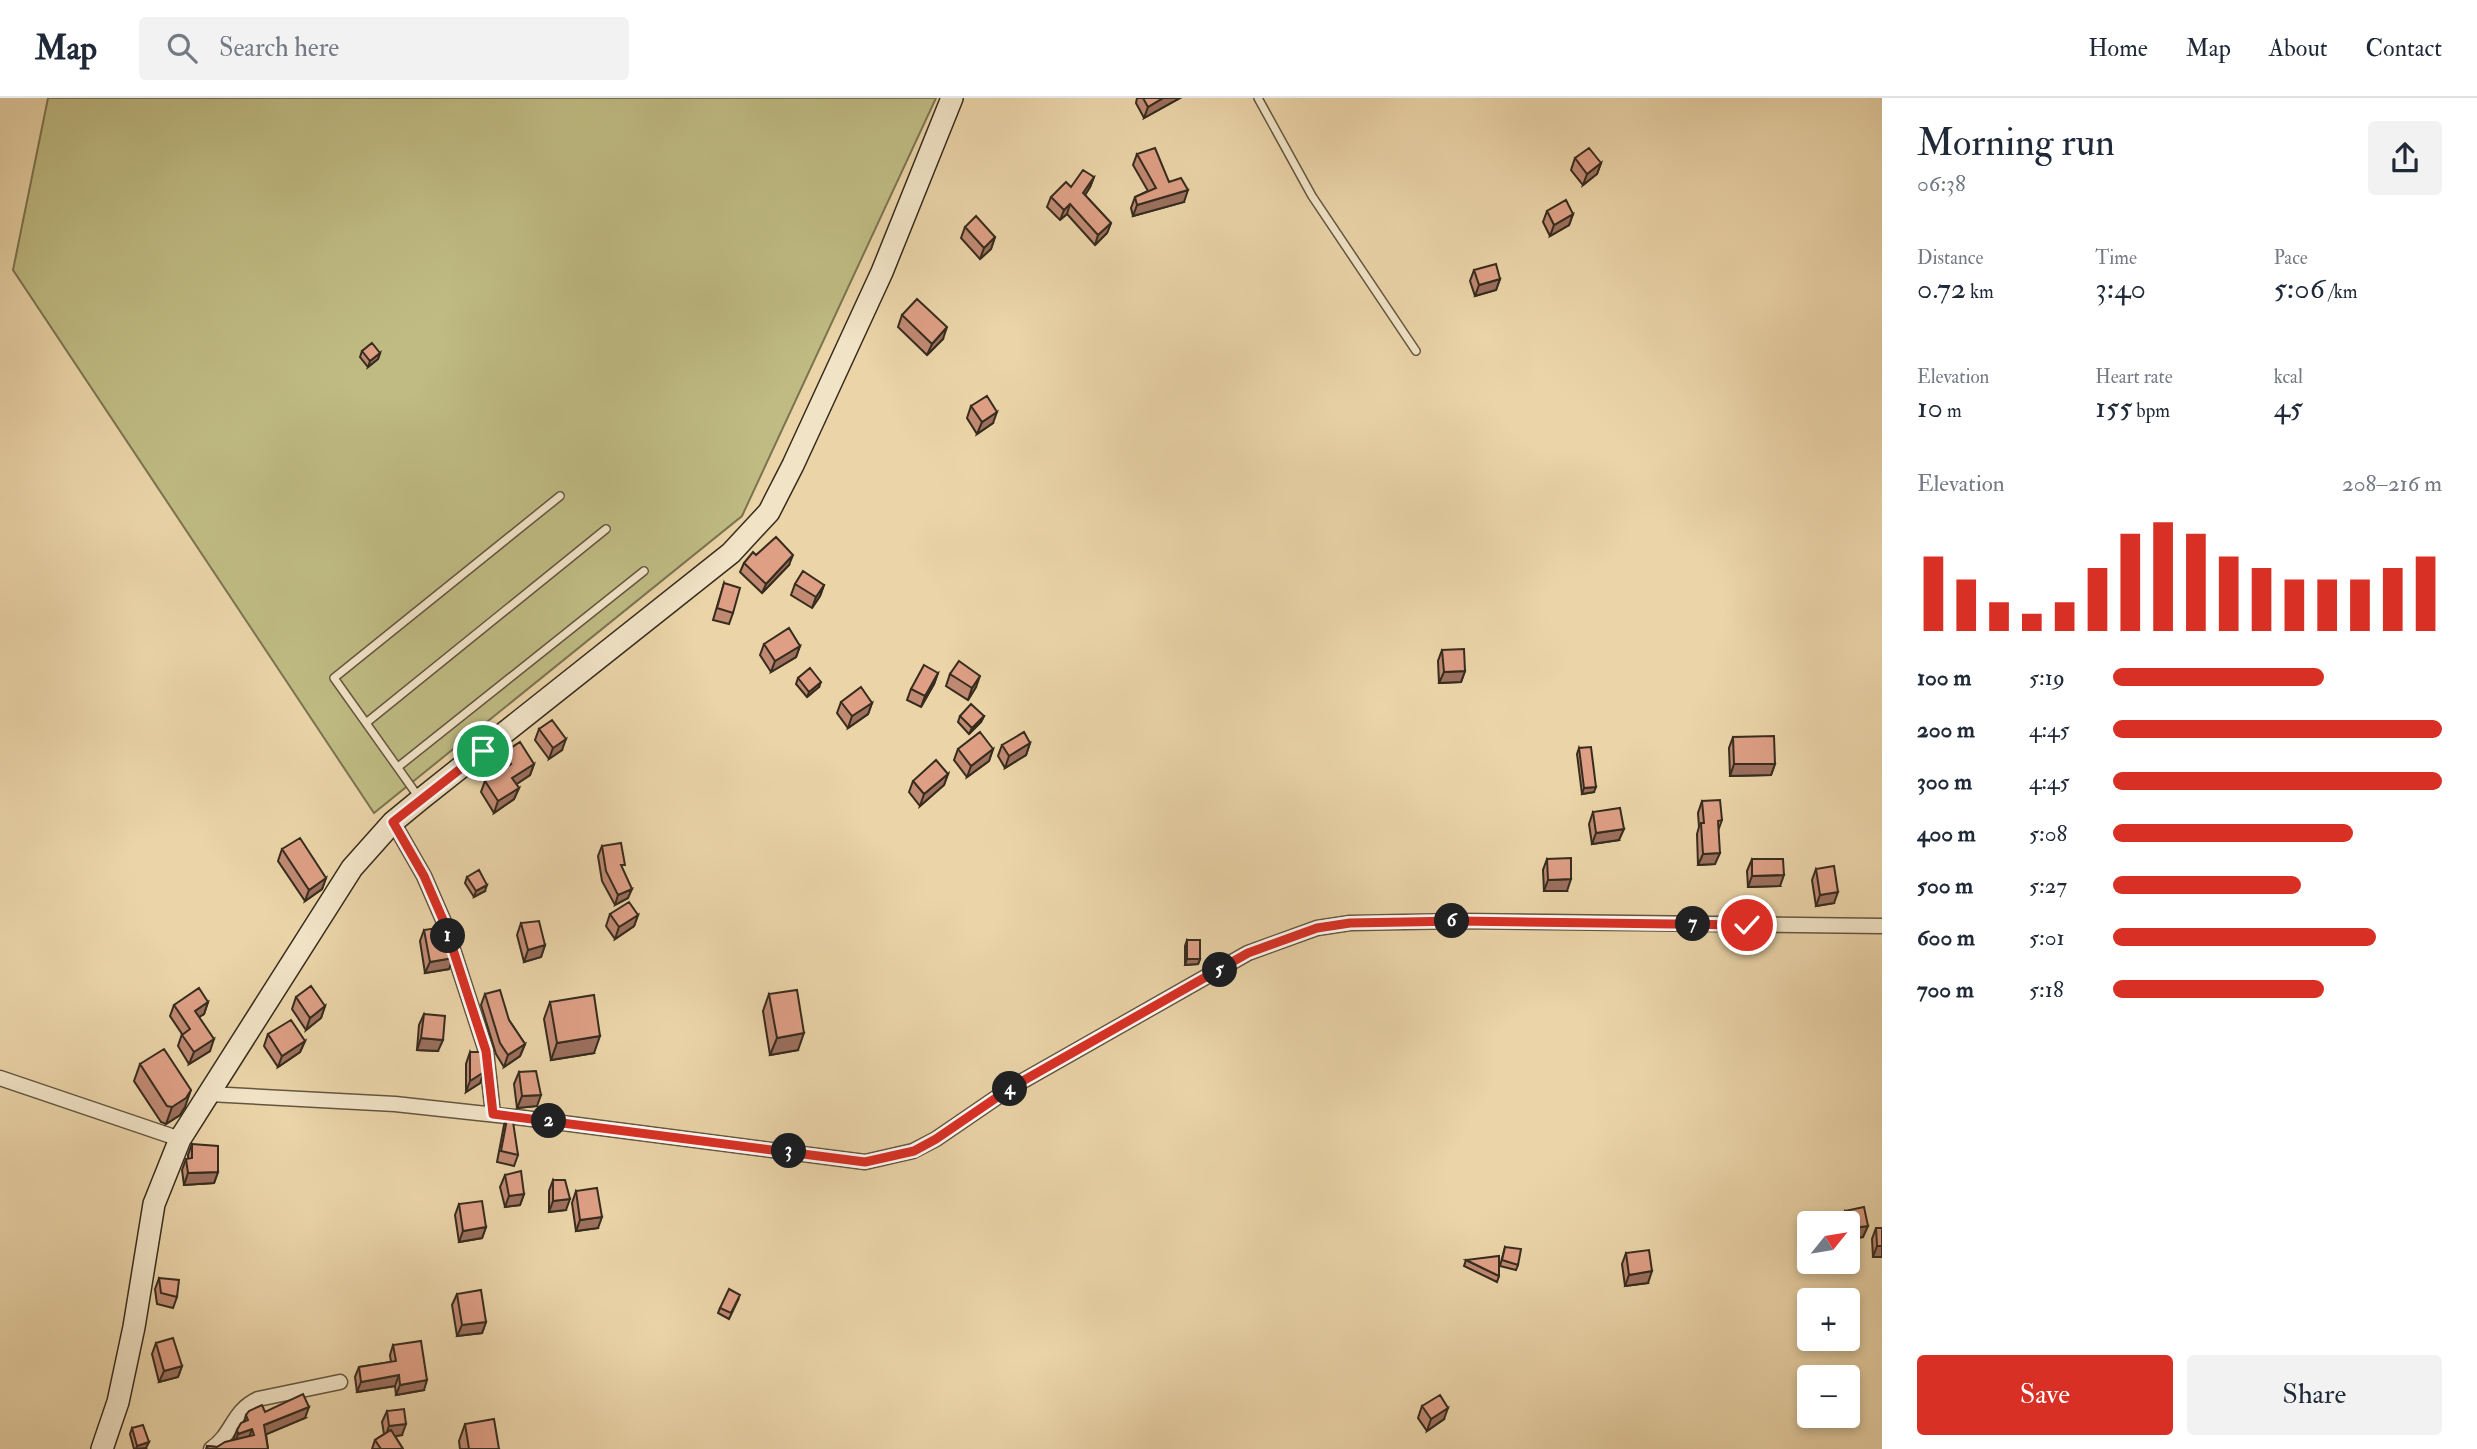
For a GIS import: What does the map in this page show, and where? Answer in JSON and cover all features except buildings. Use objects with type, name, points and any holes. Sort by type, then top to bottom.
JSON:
[{"type":"street","points":[[102,1449],[118,1402],[134,1327],[154,1204],[180,1139],[352,868],[393,822],[731,553],[769,512],[881,272],[952,98]]},
{"type":"street","points":[[393,822],[424,876],[444,922],[486,1051],[493,1114]]},
{"type":"street","points":[[209,1094],[394,1104],[493,1114],[865,1162],[914,1151],[1012,1087],[1248,953],[1317,928],[1350,923],[1459,921],[1882,926]]},
{"type":"street","points":[[0,1078],[180,1139]]},
{"type":"street","points":[[211,1449],[223,1440],[239,1411],[247,1404],[258,1399],[340,1382]]},
{"type":"lane","points":[[1258,98],[1312,196],[1416,351]]},
{"type":"lane","points":[[421,799],[334,678],[560,496]]},
{"type":"lane","points":[[366,723],[606,529]]},
{"type":"lane","points":[[398,767],[644,571]]},
{"type":"shaded area","points":[[48,98],[936,98],[742,516],[374,813],[13,270]]},
{"type":"route","points":[[483,751],[393,822],[424,876],[444,922],[486,1051],[493,1114],[865,1162],[914,1151],[954,1128],[1012,1087],[1248,953],[1317,928],[1350,923],[1459,921],[1747,925]]}]
